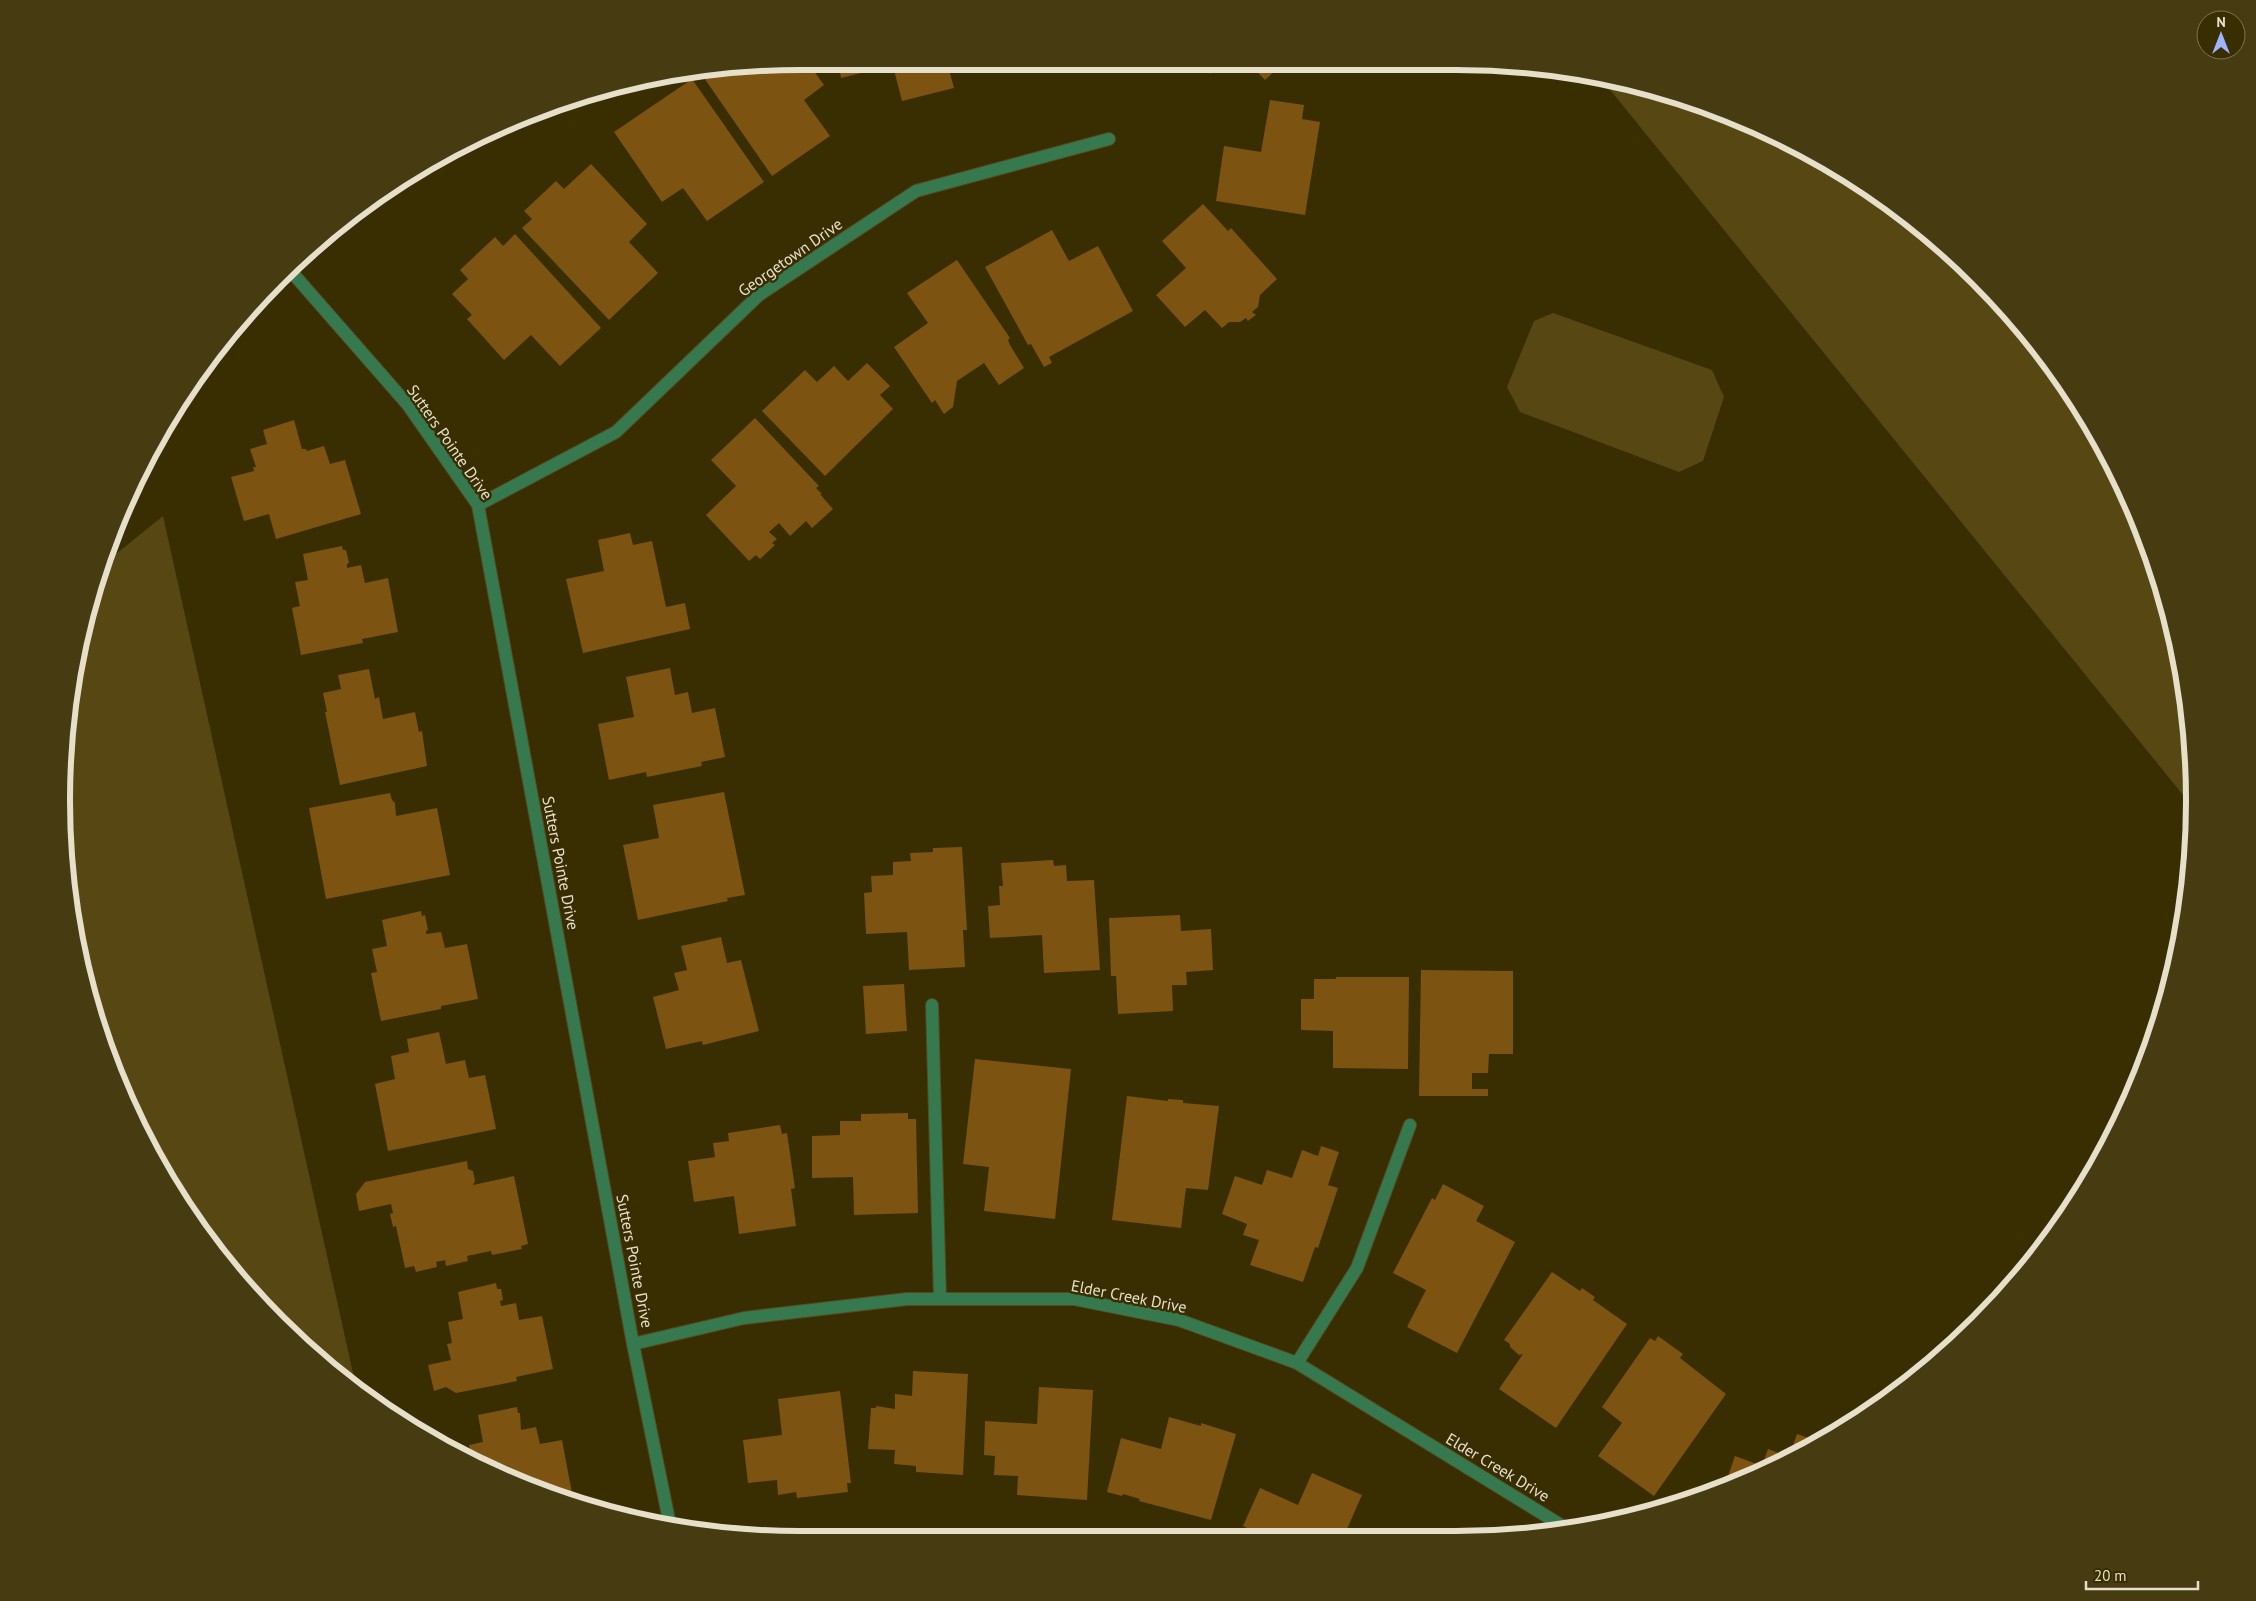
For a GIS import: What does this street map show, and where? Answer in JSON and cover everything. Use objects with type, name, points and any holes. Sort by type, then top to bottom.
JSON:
[{"type":"street","name":"Georgetown Drive","points":[[478,505],[616,432],[759,295],[916,191],[1109,139]]},
{"type":"street","name":"Sutters Pointe Drive","points":[[294,275],[408,406],[478,505],[633,1344],[669,1519]]},
{"type":"street","points":[[932,1005],[940,1298]]},
{"type":"street","points":[[1297,1363],[1357,1268],[1410,1125]]},
{"type":"street","name":"Elder Creek Drive","points":[[633,1344],[744,1318],[907,1298],[1074,1299],[1179,1320],[1297,1363],[1559,1524]]},
{"type":"shaded area","points":[[1607,86],[1645,95],[1690,109],[1735,126],[1779,145],[1821,168],[1861,193],[1937,251],[2005,319],[2063,395],[2088,435],[2111,477],[2147,566],[2161,611],[2180,705],[2186,799]]},
{"type":"shaded area","points":[[1553,313],[1712,370],[1724,397],[1703,461],[1679,472],[1520,412],[1507,387],[1534,321]]},
{"type":"shaded area","points":[[163,516],[354,1379],[319,1350],[251,1282],[193,1206],[145,1124],[109,1035],[95,990],[76,896],[70,800],[76,705],[84,658],[95,611],[113,557]]},
{"type":"building","points":[[813,70],[824,85],[804,100],[830,136],[772,176],[703,76]]},
{"type":"building","points":[[840,70],[873,70],[841,78]]},
{"type":"building","points":[[894,70],[949,70],[954,88],[902,101]]},
{"type":"building","points":[[963,70],[982,70],[963,72]]},
{"type":"building","points":[[1206,70],[1214,70],[1210,74]]},
{"type":"building","points":[[1256,70],[1276,70],[1265,80]]},
{"type":"building","points":[[692,79],[764,182],[707,221],[683,188],[662,202],[614,132]]},
{"type":"building","points":[[1270,100],[1304,105],[1302,119],[1320,122],[1305,215],[1216,201],[1224,146],[1261,152]]},
{"type":"building","points":[[591,164],[647,224],[629,242],[658,273],[609,320],[522,228],[532,219],[524,211],[556,181],[564,189]]},
{"type":"building","points":[[1203,204],[1228,231],[1231,228],[1277,279],[1260,295],[1258,307],[1252,312],[1256,315],[1248,321],[1246,318],[1240,322],[1229,322],[1222,328],[1205,310],[1185,327],[1156,295],[1186,268],[1162,241]]},
{"type":"building","points":[[1052,230],[1069,261],[1098,246],[1133,311],[1049,357],[1052,363],[1044,367],[1031,344],[1028,345],[985,267]]},
{"type":"building","points":[[515,234],[601,328],[560,366],[531,335],[504,360],[467,319],[472,315],[452,294],[468,279],[460,270],[495,237],[503,246]]},
{"type":"building","points":[[957,260],[1010,338],[1008,340],[1010,345],[1024,368],[999,385],[984,363],[957,381],[953,407],[944,414],[935,400],[932,403],[894,347],[928,323],[907,293]]},
{"type":"building","points":[[867,363],[890,386],[880,395],[893,409],[825,476],[762,411],[805,370],[817,382],[834,366],[848,381]]},
{"type":"building","points":[[755,418],[819,486],[816,488],[833,509],[812,528],[806,521],[790,536],[779,523],[769,532],[777,539],[772,543],[775,545],[760,559],[756,555],[749,561],[706,515],[736,486],[711,460]]},
{"type":"building","points":[[294,420],[302,449],[307,451],[324,446],[330,464],[345,460],[361,514],[276,539],[269,514],[244,521],[231,477],[254,471],[253,467],[256,467],[250,449],[267,444],[263,430]]},
{"type":"building","points":[[630,533],[633,545],[652,541],[666,607],[685,603],[690,629],[583,653],[566,579],[604,571],[598,540]]},
{"type":"building","points":[[342,546],[343,550],[346,550],[349,563],[347,568],[361,565],[365,583],[388,578],[398,632],[362,639],[363,643],[301,655],[292,608],[300,606],[295,582],[308,580],[303,554]]},
{"type":"building","points":[[670,668],[675,695],[688,692],[692,713],[715,708],[725,757],[701,762],[702,766],[647,777],[646,772],[609,780],[598,724],[634,717],[626,677]]},
{"type":"building","points":[[369,669],[375,699],[379,697],[383,719],[415,712],[419,732],[422,731],[427,766],[340,785],[323,693],[341,689],[338,675]]},
{"type":"building","points":[[724,792],[745,895],[727,898],[728,901],[638,920],[623,845],[659,838],[653,805]]},
{"type":"building","points":[[390,793],[395,803],[396,816],[437,808],[450,875],[326,899],[309,808]]},
{"type":"building","points":[[962,847],[967,930],[963,930],[965,967],[909,970],[907,932],[866,934],[864,893],[872,892],[871,876],[893,875],[893,862],[911,861],[910,853],[933,852],[933,848]]},
{"type":"building","points":[[1053,860],[1054,866],[1066,865],[1067,881],[1094,880],[1100,970],[1044,973],[1042,935],[990,938],[988,906],[1000,905],[999,886],[1003,886],[1001,863]]},
{"type":"building","points":[[421,911],[422,916],[425,915],[428,930],[426,934],[441,932],[445,948],[467,944],[478,999],[441,1006],[441,1009],[381,1021],[371,973],[377,972],[372,949],[387,946],[382,920]]},
{"type":"building","points":[[1180,915],[1181,931],[1211,929],[1213,970],[1186,972],[1187,985],[1172,985],[1173,1011],[1118,1014],[1116,976],[1111,976],[1109,918]]},
{"type":"building","points":[[721,937],[727,963],[741,960],[759,1031],[703,1045],[702,1041],[666,1049],[653,997],[679,990],[674,973],[687,970],[681,946]]},
{"type":"building","points":[[1421,970],[1513,971],[1513,1054],[1489,1054],[1488,1073],[1472,1073],[1472,1089],[1488,1089],[1488,1096],[1419,1096]]},
{"type":"building","points":[[1336,977],[1409,977],[1408,1069],[1333,1068],[1333,1031],[1301,1030],[1301,999],[1314,999],[1314,979],[1336,979]]},
{"type":"building","points":[[904,984],[907,1031],[866,1034],[863,986]]},
{"type":"building","points":[[439,1032],[446,1064],[465,1060],[469,1078],[485,1075],[496,1129],[388,1151],[375,1084],[395,1079],[391,1056],[409,1052],[407,1039]]},
{"type":"building","points":[[975,1059],[1071,1069],[1055,1219],[984,1211],[989,1167],[963,1164]]},
{"type":"building","points":[[1127,1096],[1168,1101],[1168,1099],[1183,1100],[1183,1103],[1219,1106],[1208,1190],[1186,1188],[1181,1228],[1112,1220]]},
{"type":"building","points":[[908,1113],[908,1119],[916,1119],[918,1213],[854,1215],[853,1177],[812,1178],[812,1136],[840,1135],[840,1121],[861,1121],[861,1114]]},
{"type":"building","points":[[780,1125],[782,1134],[787,1133],[795,1188],[791,1189],[796,1226],[739,1234],[734,1196],[694,1202],[688,1161],[715,1157],[713,1143],[729,1141],[728,1133]]},
{"type":"building","points":[[1321,1146],[1339,1152],[1328,1185],[1338,1188],[1318,1248],[1315,1247],[1303,1282],[1250,1265],[1259,1240],[1243,1235],[1247,1224],[1222,1214],[1235,1176],[1262,1185],[1267,1170],[1292,1178],[1302,1150],[1318,1156]]},
{"type":"building","points":[[467,1161],[468,1169],[473,1171],[475,1181],[473,1185],[514,1176],[528,1244],[521,1246],[522,1249],[492,1255],[491,1251],[467,1256],[468,1261],[446,1266],[445,1260],[436,1262],[437,1267],[416,1272],[414,1266],[405,1268],[396,1226],[393,1227],[390,1214],[393,1213],[391,1204],[359,1211],[356,1194],[365,1182]]},
{"type":"building","points":[[1443,1184],[1484,1206],[1476,1221],[1515,1242],[1457,1353],[1407,1327],[1426,1290],[1393,1273],[1432,1198],[1435,1200]]},
{"type":"building","points":[[1552,1272],[1580,1291],[1582,1288],[1595,1297],[1593,1300],[1627,1324],[1556,1428],[1499,1389],[1523,1354],[1519,1355],[1504,1340]]},
{"type":"building","points":[[496,1283],[497,1289],[501,1289],[503,1300],[500,1301],[501,1306],[516,1303],[519,1320],[542,1316],[553,1369],[516,1377],[517,1381],[456,1393],[446,1387],[434,1391],[428,1365],[451,1360],[447,1344],[452,1343],[448,1322],[463,1319],[458,1292]]},
{"type":"building","points":[[1658,1336],[1683,1354],[1680,1358],[1726,1394],[1654,1496],[1598,1456],[1622,1423],[1602,1407],[1650,1338],[1655,1341]]},
{"type":"building","points":[[913,1371],[968,1374],[963,1475],[916,1472],[916,1466],[894,1464],[895,1450],[868,1449],[871,1408],[876,1408],[876,1406],[895,1409],[895,1394],[912,1396]]},
{"type":"building","points":[[1039,1387],[1093,1390],[1087,1500],[1017,1495],[1018,1476],[994,1475],[995,1456],[984,1455],[985,1421],[1037,1424]]},
{"type":"building","points":[[840,1391],[851,1483],[847,1483],[848,1492],[797,1498],[796,1492],[778,1495],[777,1480],[748,1483],[743,1440],[782,1435],[778,1399]]},
{"type":"building","points":[[517,1407],[518,1413],[520,1413],[521,1430],[536,1427],[540,1444],[562,1440],[572,1493],[521,1475],[470,1452],[469,1445],[483,1442],[478,1415]]},
{"type":"building","points":[[1169,1417],[1201,1426],[1201,1423],[1236,1434],[1211,1520],[1139,1501],[1140,1499],[1123,1494],[1122,1496],[1107,1492],[1121,1438],[1161,1449]]},
{"type":"building","points":[[1797,1434],[1811,1439],[1792,1449]]},
{"type":"building","points":[[1768,1449],[1782,1454],[1763,1463]]},
{"type":"building","points":[[1735,1456],[1759,1465],[1727,1478]]},
{"type":"building","points":[[1312,1473],[1362,1495],[1347,1529],[1351,1531],[1253,1531],[1243,1526],[1260,1488],[1298,1505]]}]
